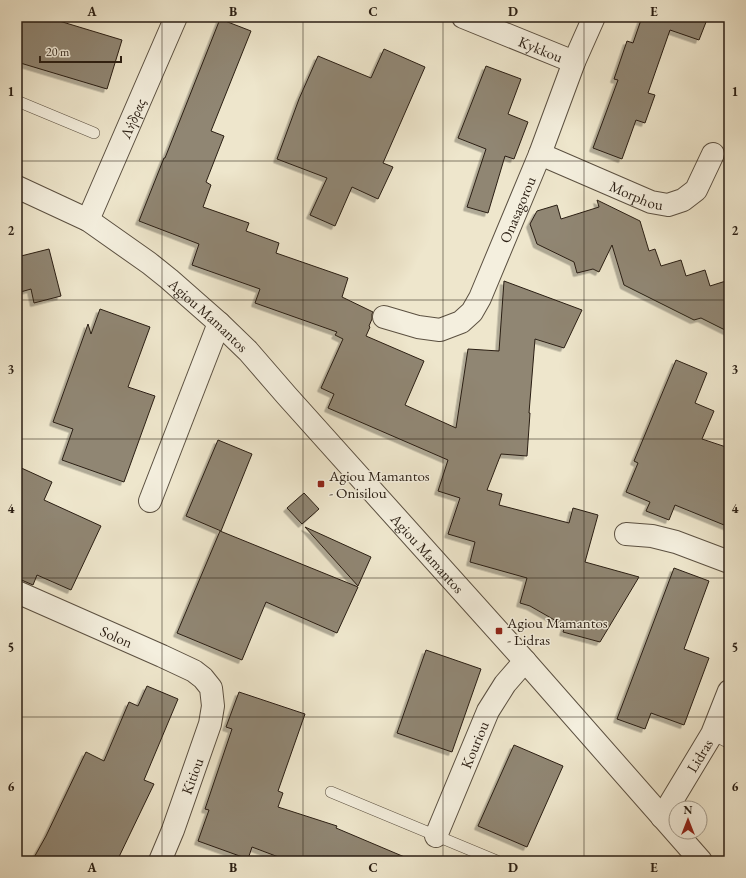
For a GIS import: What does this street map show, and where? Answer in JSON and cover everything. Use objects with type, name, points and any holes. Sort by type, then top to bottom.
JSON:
[{"type":"street","name":"Λήδρας","points":[[88,220],[176,17]]},
{"type":"street","name":"Kykkou","points":[[463,17],[574,62]]},
{"type":"street","name":"Onasagorou","points":[[384,317],[418,327],[440,330],[461,322],[472,312],[480,298],[540,154],[574,62],[594,17]]},
{"type":"street","name":"Morphou","points":[[540,154],[651,202],[668,205],[683,200],[696,190],[713,154]]},
{"type":"street","name":"Agiou Mamantos","points":[[17,187],[88,220],[139,256],[169,279],[248,351],[525,661],[701,861]]},
{"type":"street","points":[[150,501],[218,323]]},
{"type":"street","points":[[626,534],[652,536],[676,542],[729,562]]},
{"type":"street","name":"Solon","points":[[18,594],[194,671],[203,678],[211,688]]},
{"type":"street","name":"Kouriou","points":[[436,836],[488,711],[505,684],[525,661]]},
{"type":"street","name":"Kitiou","points":[[160,861],[210,724],[213,706],[211,688]]},
{"type":"street","name":"Lidras","points":[[662,817],[720,739],[729,691]]},
{"type":"lane","points":[[17,101],[94,133]]},
{"type":"lane","points":[[331,792],[497,861]]},
{"type":"building","points":[[17,17],[46,17],[122,40],[107,89],[17,62]]},
{"type":"building","points":[[642,17],[708,17],[699,40],[670,30],[648,93],[655,95],[645,123],[636,120],[622,159],[593,148],[618,80],[614,79],[627,41],[633,43]]},
{"type":"building","points":[[220,19],[251,31],[211,131],[224,136],[206,182],[211,185],[203,207],[249,223],[246,231],[279,243],[276,253],[348,278],[342,297],[373,312],[370,327],[366,336],[424,361],[405,405],[456,428],[468,349],[499,351],[504,281],[582,310],[564,348],[535,339],[527,456],[501,454],[487,490],[502,494],[499,505],[569,523],[573,508],[598,515],[585,562],[639,577],[600,642],[563,632],[565,626],[530,606],[520,603],[527,578],[470,562],[475,542],[448,534],[460,498],[438,491],[448,460],[328,408],[334,394],[321,388],[343,339],[335,335],[337,332],[255,303],[260,289],[192,265],[199,244],[139,221]]},
{"type":"building","points":[[384,49],[425,67],[383,163],[393,167],[378,199],[352,187],[335,226],[310,215],[327,178],[277,159],[299,99],[318,56],[371,78]]},
{"type":"building","points":[[486,66],[521,79],[508,114],[528,122],[514,159],[505,156],[488,213],[467,207],[486,149],[458,138]]},
{"type":"building","points":[[597,200],[640,221],[649,251],[655,249],[661,266],[681,260],[686,276],[705,270],[710,286],[729,280],[729,332],[701,318],[694,320],[624,285],[612,245],[599,272],[593,269],[577,273],[574,262],[537,244],[530,224],[537,211],[557,205],[561,219],[599,207]]},
{"type":"building","points":[[49,249],[61,296],[34,303],[31,289],[17,293],[17,257]]},
{"type":"building","points":[[100,309],[150,327],[128,387],[155,396],[124,482],[62,460],[73,429],[53,422],[88,324],[91,334]]},
{"type":"building","points":[[676,360],[707,373],[695,403],[714,411],[702,439],[729,448],[729,527],[675,505],[669,520],[646,511],[650,502],[626,492],[638,463],[634,461]]},
{"type":"building","points":[[218,440],[252,454],[221,531],[186,516]]},
{"type":"building","points":[[17,466],[52,482],[44,500],[101,526],[71,590],[37,575],[33,585],[17,578]]},
{"type":"building","points":[[304,493],[319,509],[302,524],[287,508]]},
{"type":"building","points":[[305,527],[371,557],[358,586]]},
{"type":"building","points":[[220,531],[358,587],[337,633],[266,602],[242,660],[177,633]]},
{"type":"building","points":[[674,568],[709,581],[684,649],[709,658],[684,725],[651,713],[645,729],[617,719]]},
{"type":"building","points":[[426,650],[481,669],[452,752],[397,733]]},
{"type":"building","points":[[147,686],[178,699],[144,780],[154,784],[117,861],[32,861],[46,836],[86,752],[104,761],[129,702],[138,706]]},
{"type":"building","points":[[239,692],[305,714],[278,791],[283,793],[278,807],[337,826],[336,828],[414,861],[289,861],[252,847],[248,859],[198,841],[209,810],[205,809],[232,729],[226,727]]},
{"type":"building","points":[[514,745],[563,766],[527,847],[478,826]]},
{"type":"place","name":"Agiou Mamantos - Onisilou","points":[[321,484]]},
{"type":"place","name":"Agiou Mamantos - Lidras","points":[[499,631]]}]
